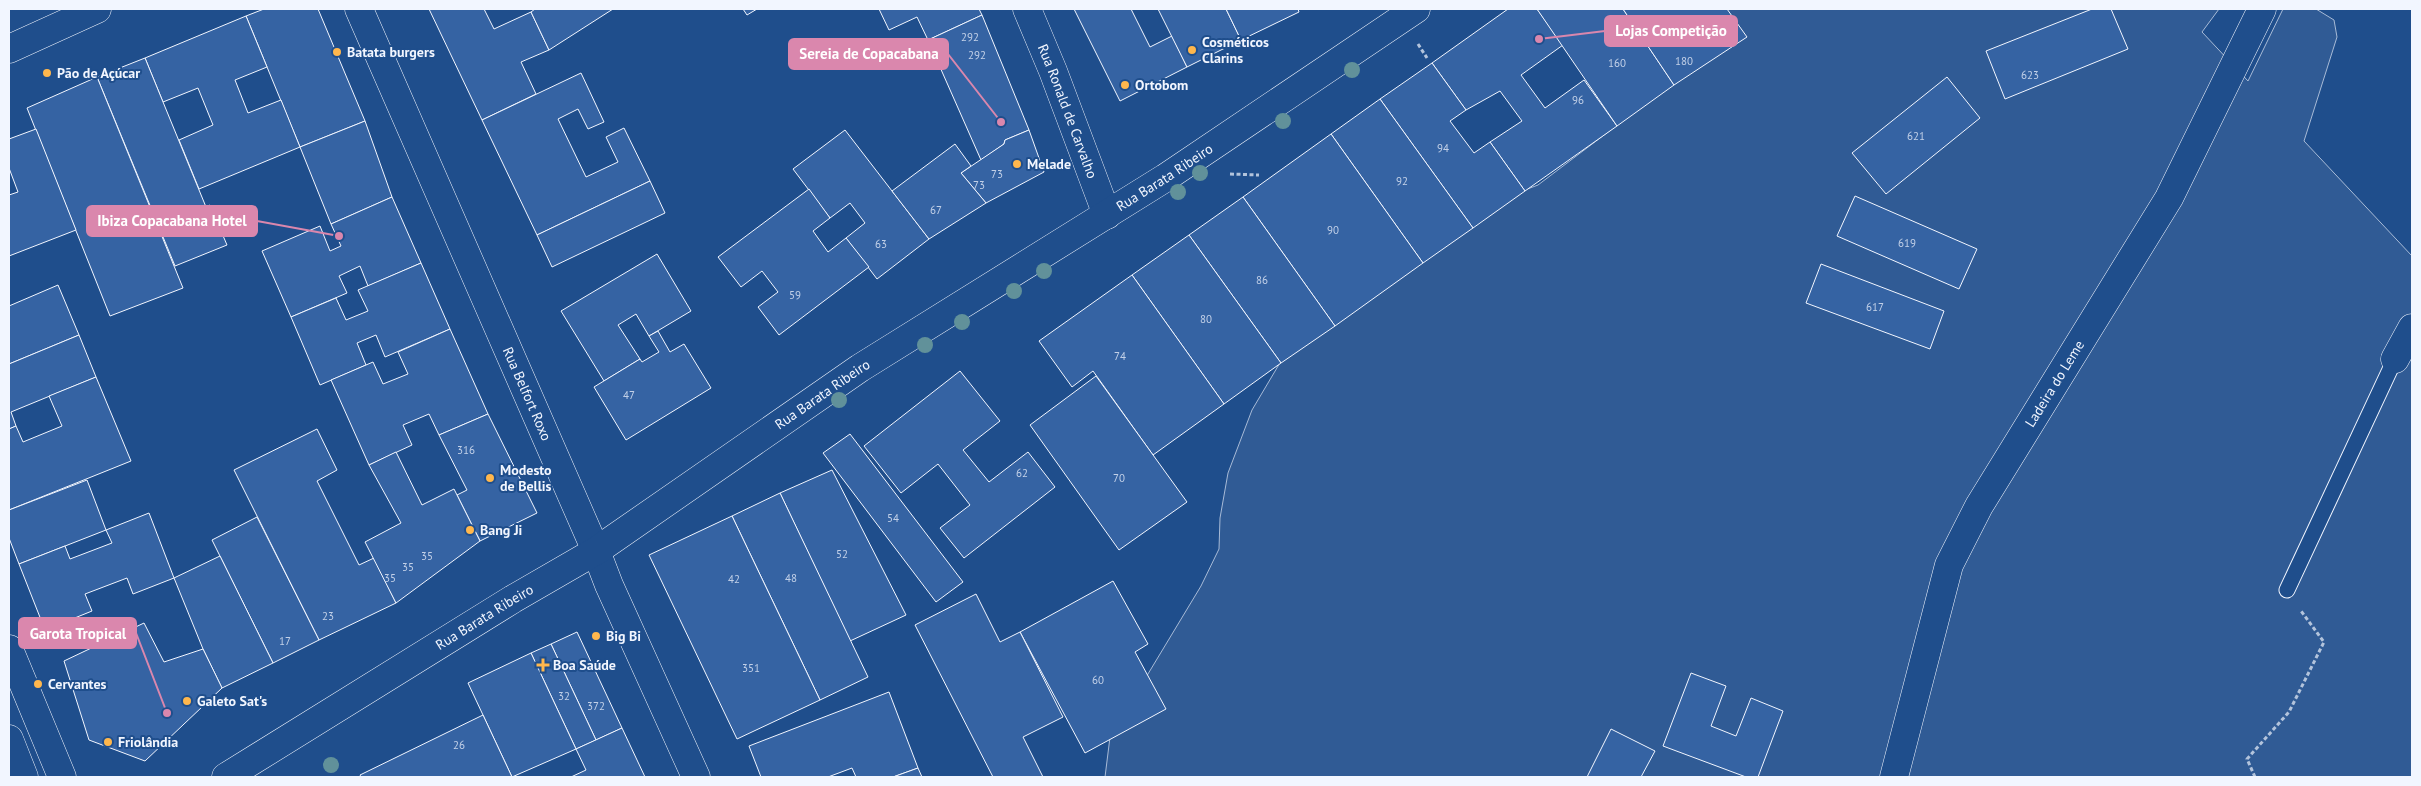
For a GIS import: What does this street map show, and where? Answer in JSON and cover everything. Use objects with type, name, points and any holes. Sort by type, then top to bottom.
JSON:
[{"type":"street","points":[[9,49],[97,9]]},
{"type":"street","name":"Rua Belfort Roxo","points":[[360,9],[596,551],[609,585],[696,777]]},
{"type":"street","name":"Rua Ronald de Carvalho","points":[[1027,9],[1053,71],[1107,215]]},
{"type":"street","name":"Rua Barata Ribeiro","points":[[226,777],[513,599],[596,551],[860,368],[1107,215],[1416,9]]},
{"type":"street","name":"Ladeira do Leme","points":[[1894,777],[1950,565],[1979,506],[2169,198],[2262,9]]},
{"type":"street","points":[[2395,359],[2412,328]]},
{"type":"street","points":[[9,649],[62,777]]},
{"type":"street","points":[[9,740],[24,777]]},
{"type":"lane","points":[[2286,590],[2395,359]]},
{"type":"path","points":[[2255,777],[2247,759],[2289,712],[2324,642],[2286,590]]},
{"type":"shaded area","points":[[1722,9],[2219,9],[2202,32],[2248,81],[2283,9],[2316,9],[2334,20],[2337,37],[2304,141],[2412,256],[2412,777],[1105,777],[1110,737],[1201,586],[1219,549],[1220,518],[1228,473],[1252,410],[1284,356],[1517,193],[1538,185],[1612,129],[1602,114],[1734,27]]},
{"type":"building","points":[[264,9],[318,9],[365,121],[300,147],[246,16]]},
{"type":"building","points":[[429,9],[484,9],[494,29],[531,12],[549,50],[521,62],[536,94],[482,120]]},
{"type":"building","points":[[535,9],[613,9],[549,50],[531,12]]},
{"type":"building","points":[[743,9],[757,9],[747,15]]},
{"type":"building","points":[[879,9],[979,9],[982,15],[928,40],[917,17],[889,30]]},
{"type":"building","points":[[1074,9],[1131,9],[1150,47],[1172,36],[1187,67],[1120,101]]},
{"type":"building","points":[[1158,9],[1226,9],[1241,40],[1187,67]]},
{"type":"building","points":[[1226,9],[1298,9],[1299,12],[1241,40]]},
{"type":"building","points":[[1508,9],[1537,9],[1563,45],[1521,75],[1545,108],[1584,80],[1617,126],[1525,191],[1490,142],[1522,121],[1500,91],[1466,110],[1432,63]]},
{"type":"building","points":[[1537,9],[1623,9],[1674,85],[1617,126]]},
{"type":"building","points":[[1623,9],[1727,9],[1747,37],[1674,85]]},
{"type":"building","points":[[2092,9],[2111,9],[2128,49],[2005,99],[1986,51]]},
{"type":"building","points":[[982,15],[1029,130],[1005,140],[1004,144],[981,160],[928,40]]},
{"type":"building","points":[[246,16],[267,67],[235,80],[248,113],[281,100],[300,147],[199,189],[179,140],[213,125],[198,88],[163,102],[145,58]]},
{"type":"building","points":[[145,58],[206,207],[210,205],[227,245],[175,266],[97,77]]},
{"type":"building","points":[[1432,63],[1466,110],[1450,121],[1474,153],[1490,142],[1525,191],[1473,228],[1380,99]]},
{"type":"building","points":[[581,73],[604,122],[588,129],[578,109],[558,119],[586,177],[618,162],[606,137],[624,128],[650,181],[537,235],[482,120]]},
{"type":"building","points":[[97,77],[183,288],[110,316],[27,108]]},
{"type":"building","points":[[1947,77],[1980,118],[1886,194],[1852,153]]},
{"type":"building","points":[[1380,99],[1473,228],[1423,263],[1331,134]]},
{"type":"building","points":[[365,121],[392,197],[331,224],[300,147]]},
{"type":"building","points":[[36,129],[76,230],[9,256],[9,195],[18,192],[9,168],[9,139]]},
{"type":"building","points":[[845,130],[929,239],[877,279],[846,238],[865,223],[850,203],[830,218],[793,169]]},
{"type":"building","points":[[1029,130],[1044,172],[986,203],[961,173],[1004,144],[1005,140]]},
{"type":"building","points":[[1331,134],[1423,263],[1335,326],[1243,197]]},
{"type":"building","points":[[955,144],[971,166],[961,173],[986,203],[929,239],[892,191]]},
{"type":"building","points":[[650,181],[665,213],[552,267],[537,235]]},
{"type":"building","points":[[809,189],[830,218],[813,231],[828,252],[846,238],[869,267],[779,335],[758,307],[778,292],[762,271],[741,287],[718,257]]},
{"type":"building","points":[[1855,196],[1977,249],[1959,289],[1837,236]]},
{"type":"building","points":[[392,197],[421,263],[368,286],[360,266],[339,276],[347,293],[291,317],[262,251],[320,226],[330,251],[341,246],[331,224]]},
{"type":"building","points":[[1243,197],[1335,326],[1281,363],[1189,235]]},
{"type":"building","points":[[1189,235],[1281,363],[1224,404],[1132,275]]},
{"type":"building","points":[[657,254],[691,311],[649,336],[636,314],[618,325],[640,359],[604,381],[561,311]]},
{"type":"building","points":[[421,263],[450,329],[385,357],[376,335],[357,343],[366,365],[320,385],[291,317],[336,298],[346,320],[368,311],[358,290]]},
{"type":"building","points":[[1821,264],[1944,311],[1930,349],[1806,303]]},
{"type":"building","points":[[1132,275],[1224,404],[1153,455],[1093,371],[1072,387],[1039,341]]},
{"type":"building","points":[[58,285],[79,335],[9,364],[9,306]]},
{"type":"building","points":[[450,329],[488,414],[439,435],[429,414],[403,425],[412,445],[369,465],[331,380],[373,362],[383,384],[408,374],[398,352]]},
{"type":"building","points":[[658,331],[670,352],[684,344],[711,388],[626,440],[594,387],[640,359],[642,362],[659,352],[649,336]]},
{"type":"building","points":[[79,335],[96,377],[11,412],[16,426],[9,429],[9,364]]},
{"type":"building","points":[[960,371],[1000,421],[963,450],[989,482],[1028,452],[1055,487],[964,558],[940,528],[970,505],[938,464],[901,493],[864,446]]},
{"type":"building","points":[[1096,376],[1187,502],[1119,550],[1030,425]]},
{"type":"building","points":[[96,377],[131,461],[9,510],[9,429],[16,426],[23,442],[62,426],[49,396]]},
{"type":"building","name":"Modesto de Bellis","points":[[488,414],[537,513],[480,541],[457,495],[467,490],[439,435]]},
{"type":"building","points":[[317,429],[337,470],[317,481],[359,565],[374,558],[396,603],[319,640],[234,470]]},
{"type":"building","points":[[850,434],[963,582],[936,602],[823,453]]},
{"type":"building","points":[[396,452],[422,505],[454,489],[480,541],[396,603],[365,542],[401,523],[369,465]]},
{"type":"building","points":[[832,470],[906,615],[850,641],[780,493]]},
{"type":"building","points":[[87,480],[106,530],[19,564],[9,538],[9,510]]},
{"type":"building","points":[[780,493],[868,677],[820,700],[732,516]]},
{"type":"building","points":[[149,513],[174,578],[133,594],[127,578],[85,594],[92,611],[45,630],[19,564],[65,546],[70,559],[112,543],[106,530]]},
{"type":"building","points":[[732,516],[820,700],[737,739],[649,555]]},
{"type":"building","points":[[257,517],[319,640],[273,663],[212,540]]},
{"type":"building","points":[[220,556],[273,663],[222,688],[203,649],[174,578]]},
{"type":"building","points":[[1113,581],[1148,644],[1135,652],[1166,709],[1085,753],[1020,632]]},
{"type":"building","points":[[976,594],[1000,642],[1020,632],[1063,717],[1023,737],[1043,777],[993,777],[915,625]]},
{"type":"building","points":[[144,623],[164,662],[203,649],[222,688],[145,761],[89,740],[64,661]]},
{"type":"building","points":[[577,632],[622,728],[596,740],[551,644]]},
{"type":"building","points":[[551,644],[596,740],[576,749],[531,653]]},
{"type":"building","points":[[531,653],[576,749],[512,777],[468,683]]},
{"type":"building","points":[[1691,673],[1726,686],[1711,726],[1736,736],[1751,698],[1783,711],[1758,777],[1746,777],[1663,746]]},
{"type":"building","points":[[889,692],[918,768],[893,777],[856,777],[852,768],[828,777],[761,777],[749,746]]},
{"type":"building","points":[[483,715],[512,777],[361,777],[360,775]]},
{"type":"building","points":[[622,728],[645,777],[571,777],[586,770],[576,749]]},
{"type":"building","points":[[1611,729],[1655,751],[1641,777],[1587,777]]},
{"type":"building","points":[[918,768],[922,777],[893,777]]},
{"type":"place","name":"Lojas Competição","points":[[1539,39]]},
{"type":"place","name":"Cosméticos Clarins","points":[[1192,50]]},
{"type":"place","name":"Batata burgers","points":[[337,52]]},
{"type":"place","name":"Pão de Açúcar","points":[[47,73]]},
{"type":"place","name":"Ortobom","points":[[1125,85]]},
{"type":"place","name":"Sereia de Copacabana","points":[[1001,122]]},
{"type":"place","name":"Melade","points":[[1017,164]]},
{"type":"place","name":"Ibiza Copacabana Hotel","points":[[339,236]]},
{"type":"place","name":"Modesto de Bellis","points":[[490,478]]},
{"type":"place","name":"Bang Ji","points":[[470,530]]},
{"type":"place","name":"Big Bi","points":[[596,636]]},
{"type":"place","name":"Boa Saúde","points":[[543,665]]},
{"type":"place","name":"Cervantes","points":[[38,684]]},
{"type":"place","name":"Galeto Sat's","points":[[187,701]]},
{"type":"place","name":"Garota Tropical","points":[[167,713]]},
{"type":"place","name":"Friolândia","points":[[108,742]]}]
